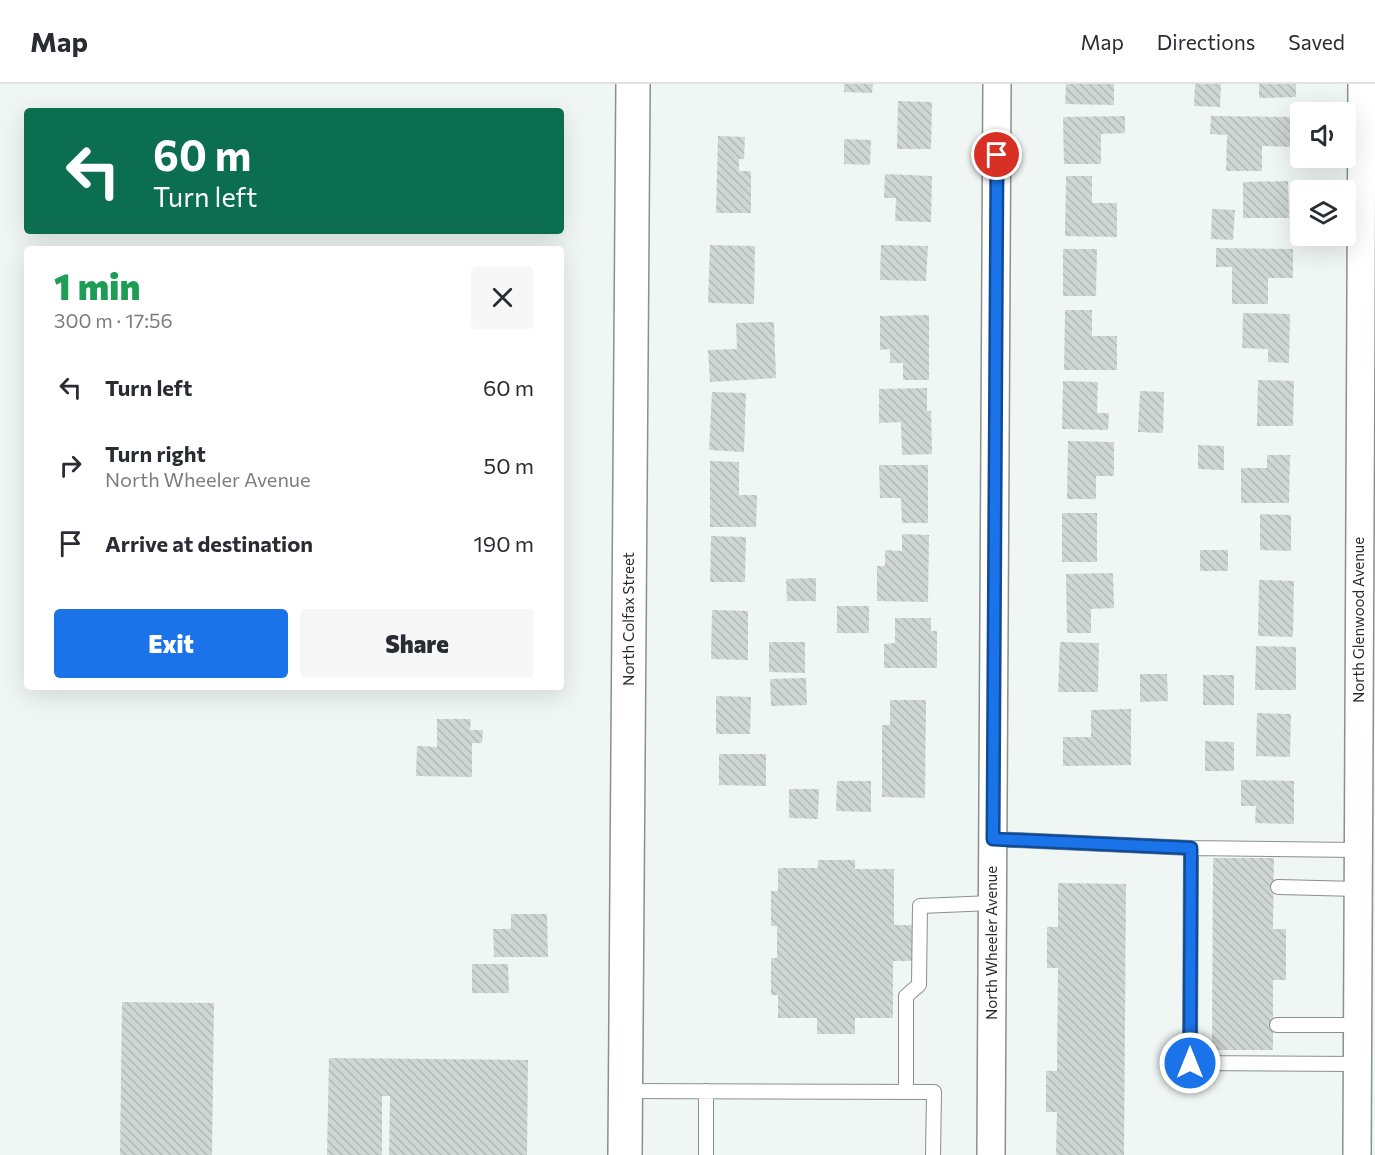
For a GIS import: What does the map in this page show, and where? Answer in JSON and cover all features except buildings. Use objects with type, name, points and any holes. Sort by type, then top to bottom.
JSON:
[{"type":"street","name":"North Colfax Street","points":[[625,1155],[633,84]]},
{"type":"street","name":"North Wheeler Avenue","points":[[991,1155],[997,84]]},
{"type":"street","name":"North Glenwood Avenue","points":[[1357,1155],[1357,1025],[1364,896],[1358,850],[1362,84]]},
{"type":"lane","points":[[993,839],[1191,848],[1358,850]]},
{"type":"lane","points":[[1191,848],[1190,1063],[1357,1064]]},
{"type":"lane","points":[[1278,887],[1364,896]]},
{"type":"lane","points":[[906,1091],[906,996],[919,985],[920,906],[992,903]]},
{"type":"lane","points":[[1277,1025],[1357,1025]]},
{"type":"lane","points":[[625,1091],[934,1092],[933,1155]]},
{"type":"lane","points":[[706,1091],[706,1155]]},
{"type":"route","points":[[997,155],[993,839],[1191,848],[1190,1063]]}]
